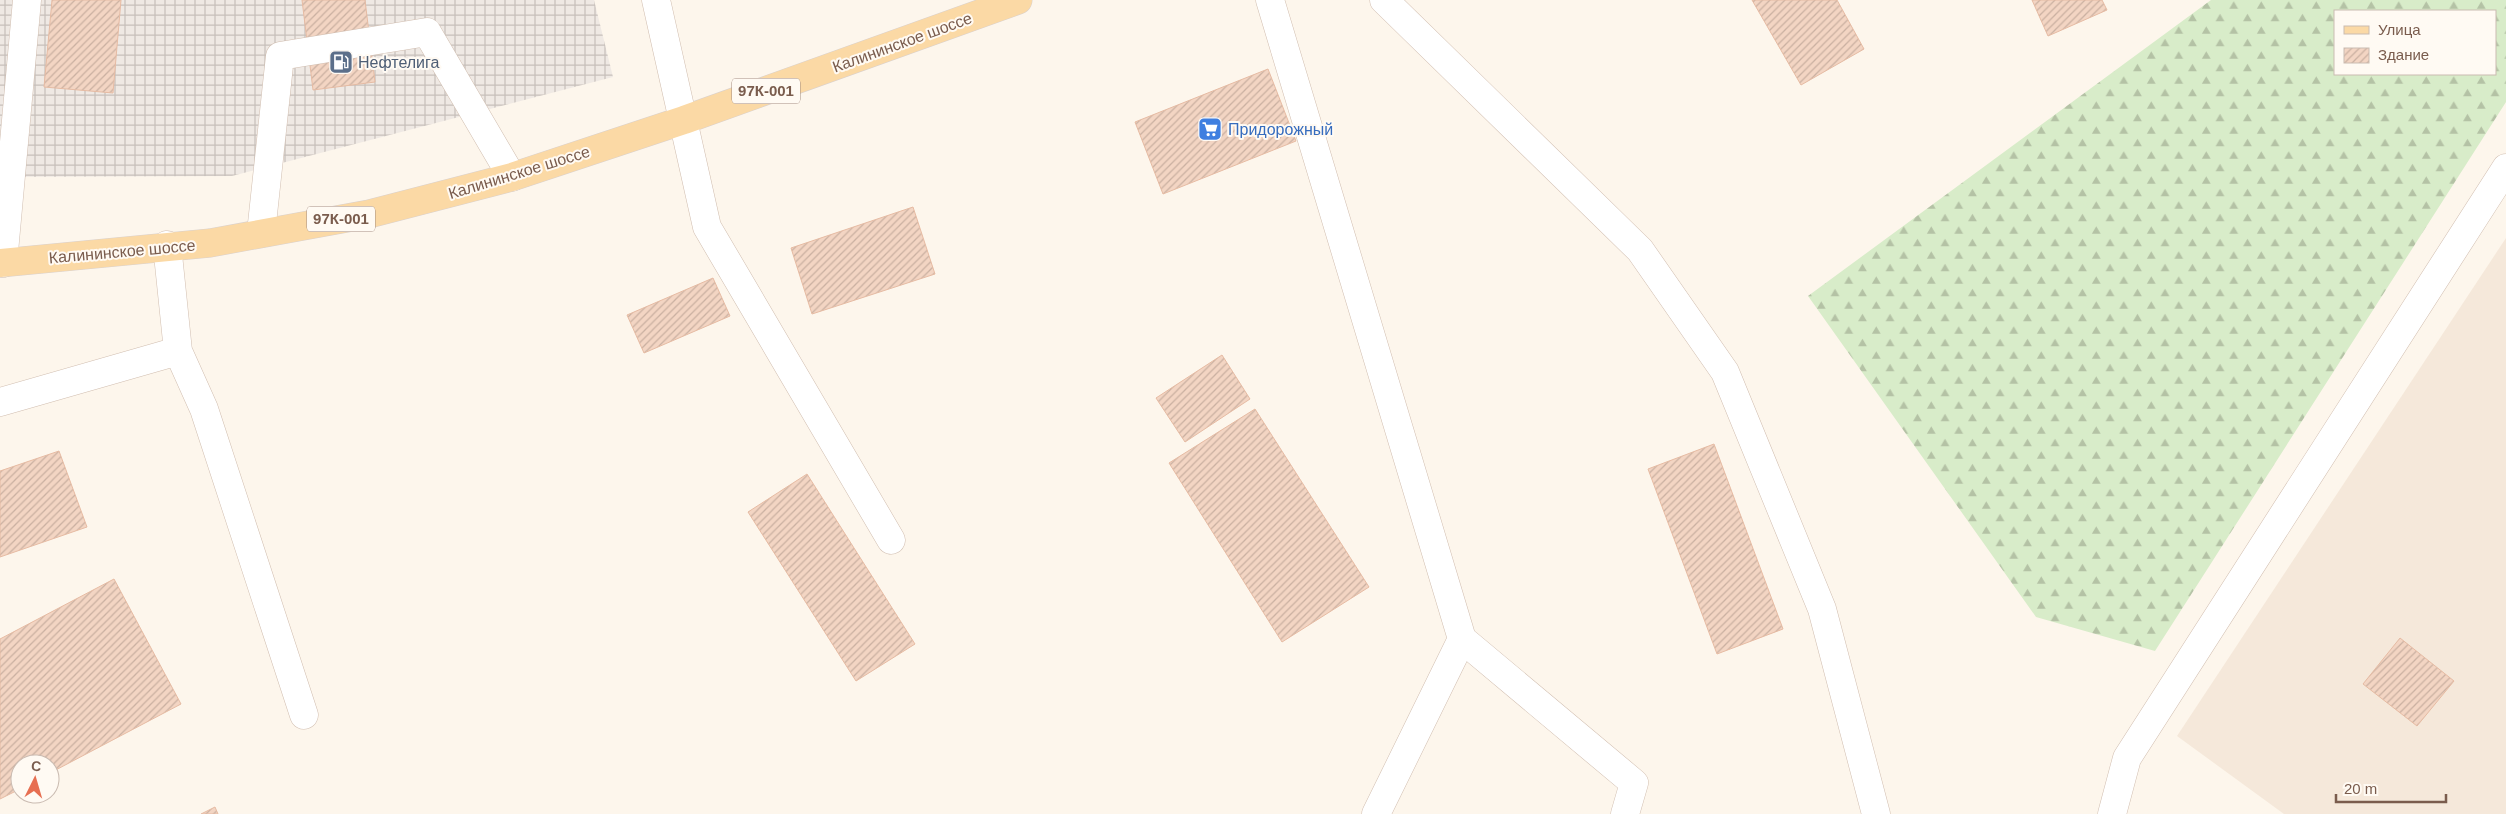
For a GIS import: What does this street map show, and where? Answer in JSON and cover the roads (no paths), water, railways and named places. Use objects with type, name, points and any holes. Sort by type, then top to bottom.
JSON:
[{"type":"main road","name":"Калининское шоссе","points":[[1,263],[167,245],[210,243],[369,214],[512,177],[684,120],[1018,0]]},
{"type":"street","points":[[1,263],[27,0]]},
{"type":"street","points":[[656,0],[707,228],[891,540]]},
{"type":"street","points":[[1270,0],[1462,639],[1634,783],[1625,814]]},
{"type":"street","points":[[1384,0],[1640,250],[1725,372],[1822,609],[1876,814]]},
{"type":"street","points":[[262,233],[280,56],[427,32],[512,177]]},
{"type":"street","points":[[2112,814],[2128,758],[2506,168]]},
{"type":"street","points":[[167,245],[178,351],[204,409],[304,715]]},
{"type":"street","points":[[0,402],[178,351]]},
{"type":"street","points":[[1376,814],[1462,639]]},
{"type":"place","name":"Нефтелига","points":[[341,62]]},
{"type":"place","name":"Придорожный","points":[[1210,129]]}]
